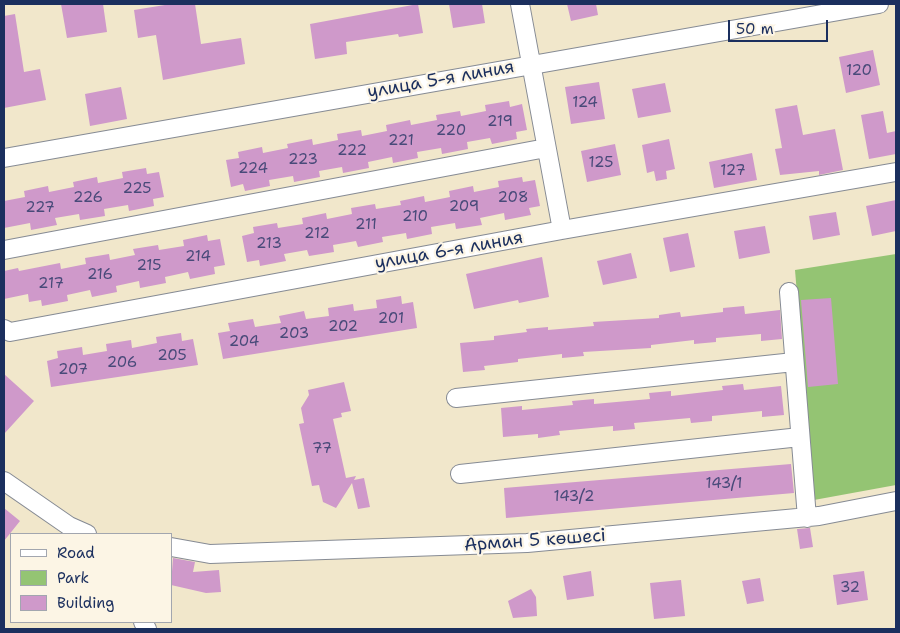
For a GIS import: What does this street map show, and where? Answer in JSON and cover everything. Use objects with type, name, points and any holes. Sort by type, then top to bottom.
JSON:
[{"type":"street","points":[[520,4],[562,230]]},
{"type":"street","name":"улица 5-я линия","points":[[4,158],[879,4]]},
{"type":"street","points":[[4,250],[546,148]]},
{"type":"street","name":"улица 6-я линия","points":[[4,329],[10,332],[562,230],[896,172]]},
{"type":"street","points":[[789,292],[807,518]]},
{"type":"street","points":[[456,398],[794,362]]},
{"type":"street","points":[[460,474],[800,437]]},
{"type":"street","points":[[4,481],[69,526],[85,533]]},
{"type":"street","name":"Арман 5 көшесі","points":[[172,547],[210,554],[527,543],[807,518],[896,501]]},
{"type":"green space","points":[[896,254],[896,485],[814,500],[795,270]]},
{"type":"building","points":[[61,4],[103,4],[107,32],[67,38]]},
{"type":"building","points":[[171,4],[195,4],[201,44],[241,38],[245,64],[163,80],[156,35],[138,38],[134,10]]},
{"type":"building","points":[[418,4],[423,33],[399,37],[398,34],[346,42],[347,54],[315,59],[310,24]]},
{"type":"building","points":[[449,4],[482,4],[485,23],[453,28]]},
{"type":"building","points":[[567,4],[596,4],[598,15],[571,21]]},
{"type":"building","points":[[15,14],[24,72],[40,69],[46,100],[4,108],[4,16]]},
{"type":"building","points":[[873,50],[880,85],[846,93],[839,57]]},
{"type":"building","points":[[599,82],[605,119],[571,124],[565,87]]},
{"type":"building","points":[[665,83],[671,112],[638,118],[632,89]]},
{"type":"building","points":[[121,87],[127,119],[90,126],[85,94]]},
{"type":"building","points":[[509,101],[510,107],[522,104],[527,130],[516,132],[517,139],[492,144],[490,138],[467,142],[468,149],[442,154],[441,148],[417,152],[418,158],[393,163],[392,157],[368,162],[369,168],[343,173],[342,167],[319,171],[320,177],[294,182],[293,176],[269,180],[270,186],[245,191],[243,184],[231,187],[226,160],[239,158],[238,152],[262,147],[263,153],[288,148],[287,144],[312,139],[313,145],[338,140],[337,134],[361,130],[362,136],[387,131],[386,125],[410,120],[411,125],[437,120],[436,115],[460,111],[461,116],[486,111],[485,105]]},
{"type":"building","points":[[797,105],[803,135],[835,129],[843,170],[819,175],[819,171],[780,175],[775,149],[782,148],[775,109]]},
{"type":"building","points":[[883,111],[887,133],[896,131],[896,154],[869,159],[861,115]]},
{"type":"building","points":[[669,139],[675,169],[666,171],[667,179],[656,181],[654,171],[647,173],[642,145]]},
{"type":"building","points":[[615,144],[621,175],[587,182],[581,151]]},
{"type":"building","points":[[752,153],[757,180],[714,188],[709,162]]},
{"type":"building","points":[[146,168],[147,174],[159,172],[164,197],[153,199],[154,206],[129,211],[128,205],[104,209],[105,216],[80,220],[79,214],[55,218],[57,225],[31,230],[30,223],[4,228],[4,201],[25,197],[24,191],[48,186],[49,192],[74,187],[73,182],[97,177],[98,183],[123,178],[122,172]]},
{"type":"building","points":[[522,177],[523,182],[535,180],[540,206],[529,208],[531,215],[505,220],[504,213],[480,218],[482,225],[456,229],[455,223],[431,227],[432,234],[407,239],[406,233],[382,237],[383,242],[358,247],[356,241],[333,245],[334,252],[309,256],[307,250],[284,254],[286,261],[260,266],[259,260],[247,262],[242,236],[254,233],[253,227],[277,223],[278,228],[303,224],[302,218],[326,213],[327,219],[352,214],[351,208],[375,204],[376,209],[401,205],[400,201],[424,196],[425,202],[450,197],[449,191],[473,186],[474,192],[499,187],[498,181]]},
{"type":"building","points":[[896,200],[896,231],[872,236],[866,206]]},
{"type":"building","points":[[836,212],[840,235],[813,240],[809,216]]},
{"type":"building","points":[[765,226],[770,253],[739,259],[734,231]]},
{"type":"building","points":[[688,233],[695,267],[670,272],[663,238]]},
{"type":"building","points":[[207,235],[208,241],[220,239],[225,265],[214,267],[215,274],[190,279],[188,272],[165,277],[166,283],[140,288],[139,281],[116,286],[117,292],[92,297],[90,290],[67,295],[68,301],[42,306],[41,300],[29,302],[28,294],[4,299],[4,271],[18,268],[19,271],[60,263],[61,269],[86,264],[85,258],[109,254],[110,260],[135,255],[133,249],[158,245],[159,250],[184,246],[183,240]]},
{"type":"building","points":[[631,253],[637,278],[603,285],[597,261]]},
{"type":"building","points":[[542,257],[549,297],[519,303],[518,300],[474,309],[466,274]]},
{"type":"building","points":[[401,296],[402,304],[413,302],[417,328],[223,359],[218,333],[230,331],[228,323],[253,319],[255,327],[281,323],[279,316],[304,311],[306,319],[329,316],[328,308],[353,304],[354,311],[377,308],[376,300]]},
{"type":"building","points":[[831,298],[838,384],[808,387],[801,300]]},
{"type":"building","points":[[744,306],[745,314],[780,310],[782,339],[761,341],[761,334],[716,338],[716,342],[694,344],[694,340],[651,345],[651,348],[583,352],[584,356],[562,358],[562,354],[518,359],[518,362],[484,366],[485,370],[463,372],[460,343],[494,340],[494,336],[527,332],[526,329],[548,327],[548,330],[594,326],[593,322],[659,318],[659,315],[680,312],[681,317],[723,312],[723,308]]},
{"type":"building","points":[[181,333],[182,341],[193,339],[198,365],[51,387],[47,361],[58,358],[57,351],[82,347],[83,355],[107,351],[106,344],[131,340],[132,348],[157,343],[156,337]]},
{"type":"building","points":[[4,374],[34,401],[4,434]]},
{"type":"building","points":[[344,382],[351,411],[341,413],[342,417],[333,419],[346,478],[356,476],[354,480],[364,478],[370,507],[358,509],[352,483],[336,508],[323,502],[319,485],[312,486],[299,424],[304,423],[301,408],[309,395],[308,390]]},
{"type":"building","points":[[743,384],[744,390],[781,386],[784,415],[762,417],[762,411],[712,416],[712,421],[691,423],[690,418],[634,423],[635,429],[613,431],[613,426],[559,431],[560,435],[538,438],[538,434],[503,437],[501,408],[522,406],[522,410],[573,405],[572,401],[594,399],[594,404],[650,399],[649,393],[671,391],[671,396],[723,390],[722,386]]},
{"type":"building","points":[[791,464],[794,493],[506,518],[504,488]]},
{"type":"building","points":[[4,508],[20,521],[4,541]]},
{"type":"building","points":[[810,528],[813,547],[800,549],[797,529]]},
{"type":"building","points":[[173,558],[195,562],[193,572],[219,570],[221,592],[206,593],[172,585]]},
{"type":"building","points":[[591,571],[594,596],[567,600],[563,576]]},
{"type":"building","points":[[864,571],[868,600],[837,605],[833,575]]},
{"type":"building","points":[[760,578],[764,601],[747,604],[742,581]]},
{"type":"building","points":[[681,580],[685,616],[654,619],[650,583]]},
{"type":"building","points":[[531,589],[536,597],[537,616],[513,618],[508,601]]}]
